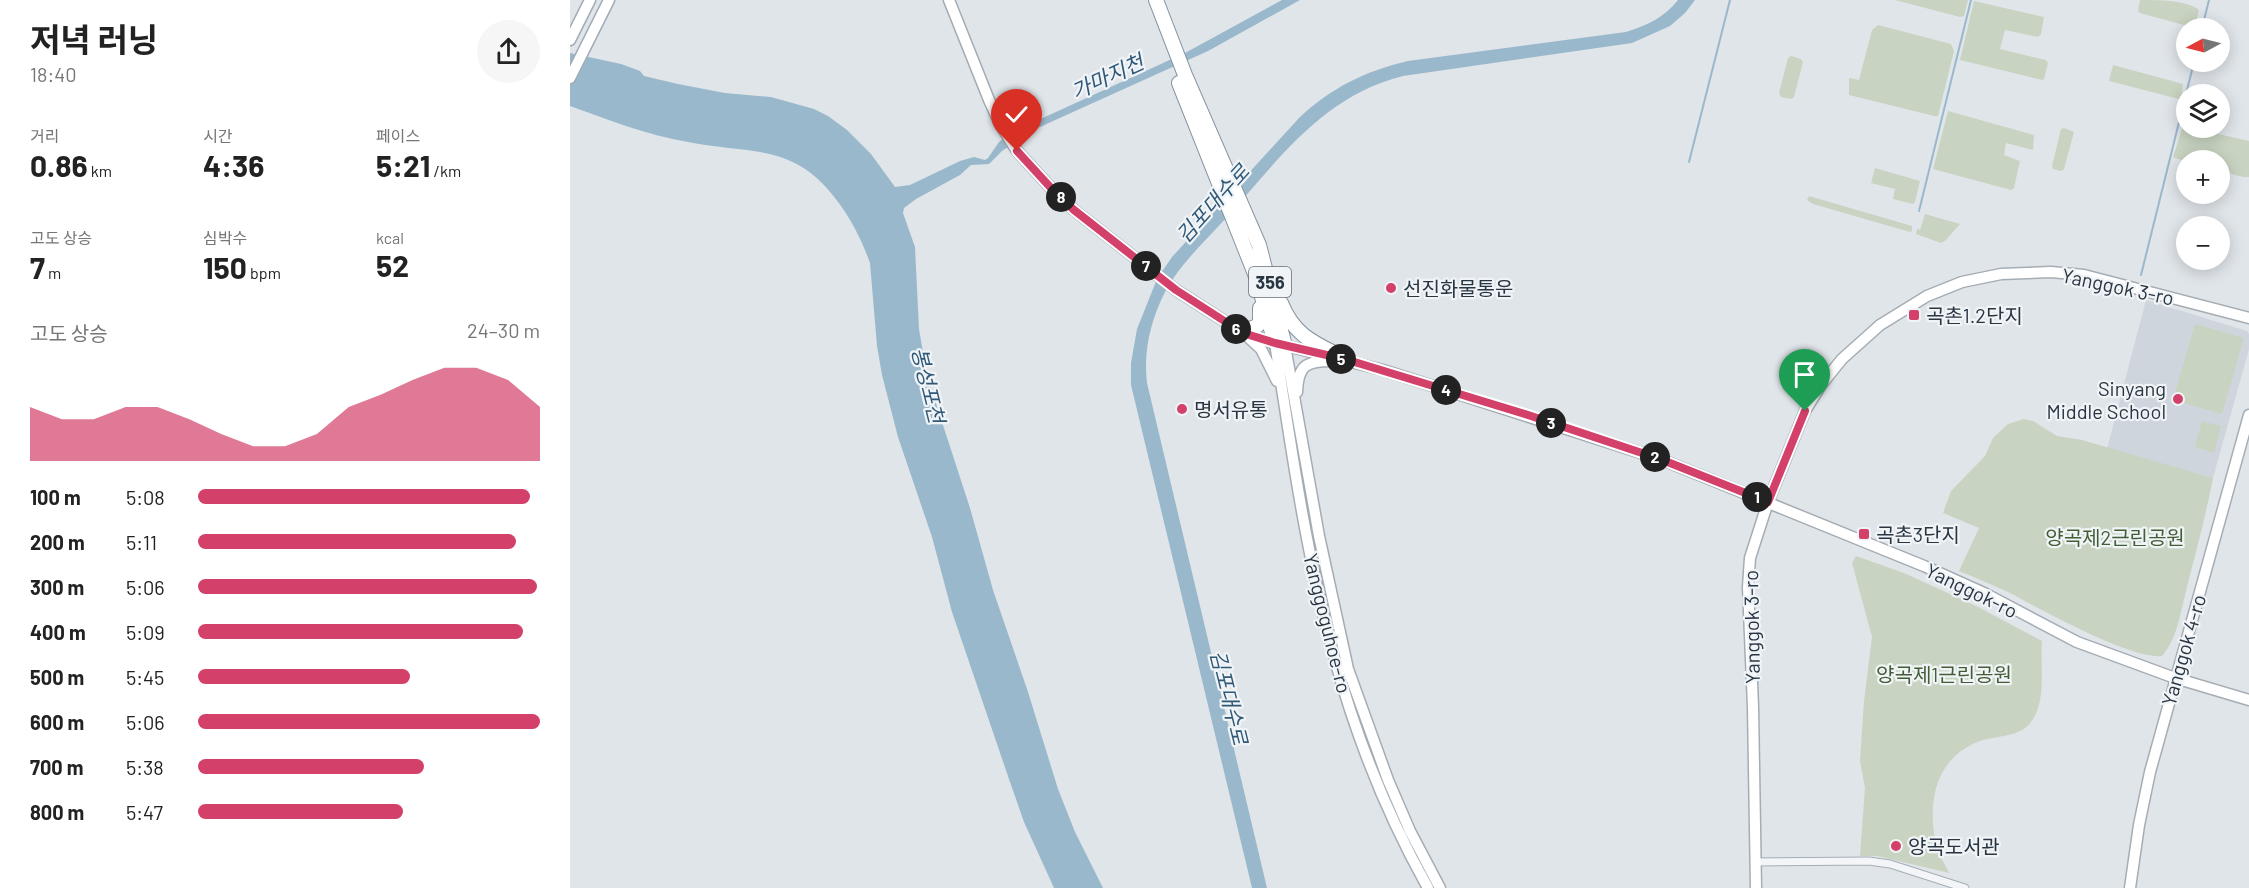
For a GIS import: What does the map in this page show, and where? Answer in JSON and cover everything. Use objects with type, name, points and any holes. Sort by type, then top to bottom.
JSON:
[{"type":"highway","name":"356","points":[[1147,0],[1181,76],[1280,344]]},
{"type":"highway","name":"356","points":[[1156,0],[1168,44]]},
{"type":"highway","name":"356","points":[[1181,76],[1250,220],[1259,245],[1280,344]]},
{"type":"highway","points":[[1259,245],[1287,318],[1295,329],[1307,339],[1348,360]]},
{"type":"highway","points":[[1238,330],[1250,330],[1260,323],[1257,279]]},
{"type":"street","points":[[572,35],[590,0]]},
{"type":"street","points":[[570,78],[609,0]]},
{"type":"street","points":[[949,0],[989,100],[1003,130],[1017,151],[1074,210],[1174,288],[1261,348],[1283,398]]},
{"type":"street","name":"Yanggok 3-ro","points":[[1756,888],[1748,576],[1752,548],[1805,411],[1821,385],[1842,359],[1880,325],[1911,305],[1945,288],[1972,279],[2001,274],[2071,273],[2123,284],[2249,318]]},
{"type":"street","name":"Yanggok-ro","points":[[1238,330],[1280,344],[1348,360],[1509,409],[1660,459],[1934,571],[2077,642],[2175,678],[2249,700]]},
{"type":"street","name":"Yanggoguhoe-ro","points":[[1280,344],[1283,398],[1309,544],[1339,675],[1381,794],[1428,888]]},
{"type":"street","name":"Yanggoguhoe-ro","points":[[1280,344],[1299,419],[1319,536],[1348,669],[1388,780],[1410,831],[1440,888]]},
{"type":"street","points":[[1299,419],[1298,379],[1302,369],[1308,363],[1348,360]]},
{"type":"street","name":"Yanggok 4-ro","points":[[2130,888],[2144,800],[2175,678],[2249,415]]},
{"type":"street","points":[[1756,862],[1869,861],[1890,864],[1965,888]]},
{"type":"shaded area","name":"Sinyang Middle School","points":[[2146,300],[2247,331],[2249,334],[2249,349],[2213,478],[2107,449]]},
{"type":"green space","points":[[1895,0],[1968,0],[1964,16],[1960,17]]},
{"type":"green space","points":[[2140,0],[2171,1],[2187,4],[2199,10],[2197,18],[2176,18],[2176,23],[2138,11]]},
{"type":"green space","points":[[1974,1],[2044,17],[2041,34],[2038,37],[2005,30],[2000,49],[2046,60],[2048,63],[2044,79],[1960,60]]},
{"type":"green space","points":[[1878,25],[1951,44],[1954,51],[1938,116],[1849,95],[1849,78],[1859,80],[1872,30]]},
{"type":"green space","points":[[1791,56],[1803,62],[1794,97],[1791,99],[1781,97],[1779,93],[1788,58]]},
{"type":"green space","points":[[2113,65],[2183,84],[2176,84],[2176,98],[2109,81]]},
{"type":"green space","points":[[1948,111],[2034,135],[2033,150],[2006,143],[2004,155],[2020,161],[2014,188],[2011,190],[1933,169]]},
{"type":"green space","points":[[2061,129],[2074,132],[2064,169],[2061,171],[2053,169],[2052,166]]},
{"type":"green space","points":[[2230,137],[2249,141],[2249,177],[2230,174],[2230,150],[2176,150],[2176,158],[2173,157],[2179,138]]},
{"type":"green space","points":[[1875,168],[1920,181],[1915,202],[1913,204],[1893,199],[1895,189],[1871,183]]},
{"type":"green space","points":[[1809,196],[1912,226],[1912,231],[1813,204],[1807,200]]},
{"type":"green space","points":[[1925,214],[1960,224],[1941,243],[1916,234],[1917,229],[1920,230]]},
{"type":"green space","points":[[2195,324],[2244,338],[2222,414],[2173,400]]},
{"type":"green space","name":"양곡제2근린공원","points":[[2024,419],[2033,421],[2057,436],[2082,440],[2213,478],[2178,623],[2172,641],[2162,656],[2148,655],[2108,642],[2010,593],[1959,571],[1979,528],[1943,513],[1951,491],[1985,456],[1993,438],[2008,424]]},
{"type":"green space","points":[[2202,421],[2221,426],[2214,453],[2195,447]]},
{"type":"green space","name":"양곡제1근린공원","points":[[1856,556],[1904,573],[1976,606],[2042,641],[2041,694],[2036,714],[2031,722],[2020,731],[1980,741],[1965,749],[1953,758],[1938,783],[1934,797],[1933,828],[1937,848],[1949,873],[1877,856],[1860,856],[1865,788],[1860,761],[1872,637],[1852,563]]},
{"type":"water","name":"봉성포천","points":[[1282,0],[1300,0],[1208,51],[1031,131],[1002,151],[989,164],[971,165],[960,175],[904,208],[903,213],[915,247],[919,329],[927,376],[1058,789],[1075,832],[1103,888],[1054,888],[1024,822],[1010,782],[952,612],[932,537],[898,437],[877,346],[870,263],[850,219],[825,185],[791,161],[754,151],[688,142],[658,135],[570,106],[570,53],[621,64],[640,71],[644,76],[678,84],[725,93],[771,97],[814,109],[847,130],[871,154],[895,187],[910,185],[960,161],[974,157],[985,160],[999,142],[1012,132],[1185,53]]},
{"type":"water","points":[[1678,0],[1695,0],[1685,13],[1670,26],[1632,43],[1403,76],[1375,85],[1349,98],[1326,114],[1285,151],[1187,261],[1166,290],[1149,335],[1146,359],[1147,383],[1267,888],[1252,888],[1131,385],[1131,363],[1137,329],[1157,279],[1172,257],[1299,118],[1323,98],[1349,82],[1377,70],[1408,61],[1626,32],[1655,20]]},
{"type":"waterway","points":[[1689,162],[1730,0]]},
{"type":"waterway","points":[[1919,211],[1971,0]]},
{"type":"waterway","points":[[2204,18],[2209,0]]},
{"type":"waterway","points":[[2141,275],[2192,72]]},
{"type":"place","name":"선진화물통운","points":[[1391,288]]},
{"type":"place","name":"곡촌1.2단지","points":[[1914,315]]},
{"type":"place","name":"Sinyang Middle School","points":[[2178,399]]},
{"type":"place","name":"명서유통","points":[[1182,409]]},
{"type":"place","name":"곡촌3단지","points":[[1864,534]]},
{"type":"place","name":"양곡도서관","points":[[1896,846]]},
{"type":"route","points":[[1017,151],[1074,210],[1176,290],[1243,333],[1383,370],[1528,415],[1660,459],[1768,502],[1805,411]]},
{"type":"water label","name":"가마지천","points":[[1107,76]]},
{"type":"water label","name":"김포대수로","points":[[1212,203]]},
{"type":"water label","name":"김포대수로","points":[[1230,697]]}]
